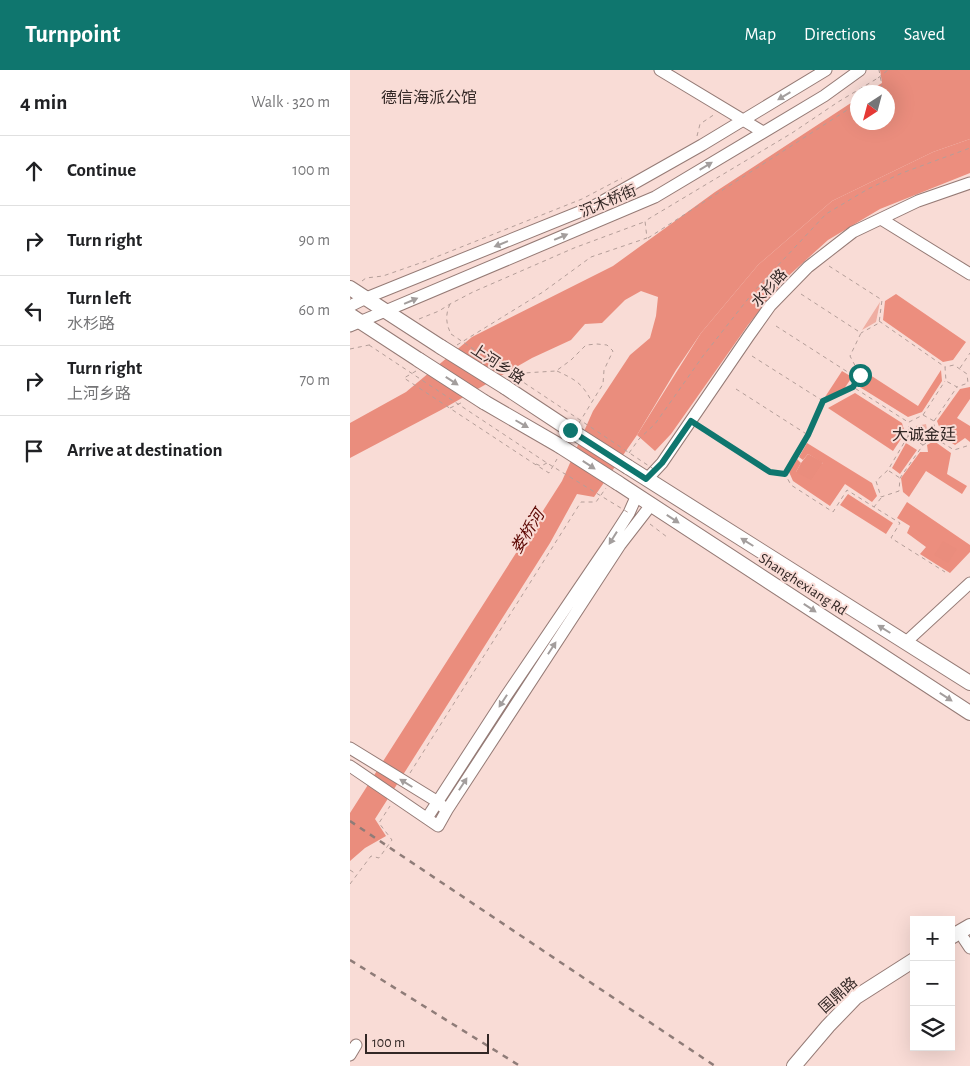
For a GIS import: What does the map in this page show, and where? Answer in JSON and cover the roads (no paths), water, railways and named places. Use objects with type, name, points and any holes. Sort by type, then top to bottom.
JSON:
[{"type":"main road","name":"上河乡路","points":[[354,286],[366,298],[386,312],[506,384],[574,428],[628,467]]},
{"type":"main road","name":"Shanghexiang Rd","points":[[353,321],[384,337],[420,364],[484,402],[559,452],[637,495],[970,713]]},
{"type":"main road","name":"Shanghexiang Rd","points":[[628,467],[651,474],[970,683]]},
{"type":"main road","name":"国鼎路","points":[[794,1066],[856,997],[912,961]]},
{"type":"main road","name":"国鼎路","points":[[804,1066],[861,1004],[910,971]]},
{"type":"street","points":[[660,70],[763,132]]},
{"type":"street","name":"沉木桥街","points":[[350,306],[594,206],[743,121],[826,70]]},
{"type":"street","name":"沉木桥街","points":[[353,321],[386,312],[655,197],[824,96],[860,70]]},
{"type":"street","name":"水杉路","points":[[651,474],[662,463],[770,306],[808,267],[853,232],[918,201],[970,182]]},
{"type":"street","points":[[881,219],[970,274]]},
{"type":"street","points":[[350,766],[438,826],[442,806],[506,696],[609,544],[637,495]]},
{"type":"street","points":[[442,806],[620,545],[651,504]]},
{"type":"street","points":[[906,642],[970,583]]},
{"type":"street","points":[[350,748],[442,806]]},
{"type":"railway","points":[[350,821],[715,1066]]},
{"type":"railway","points":[[350,960],[520,1066]]},
{"type":"district","name":"德信海派公馆","points":[[429,97]]},
{"type":"district","name":"大诚金廷","points":[[924,434]]},
{"type":"water label","name":"娄桥河","points":[[527,531]]}]
